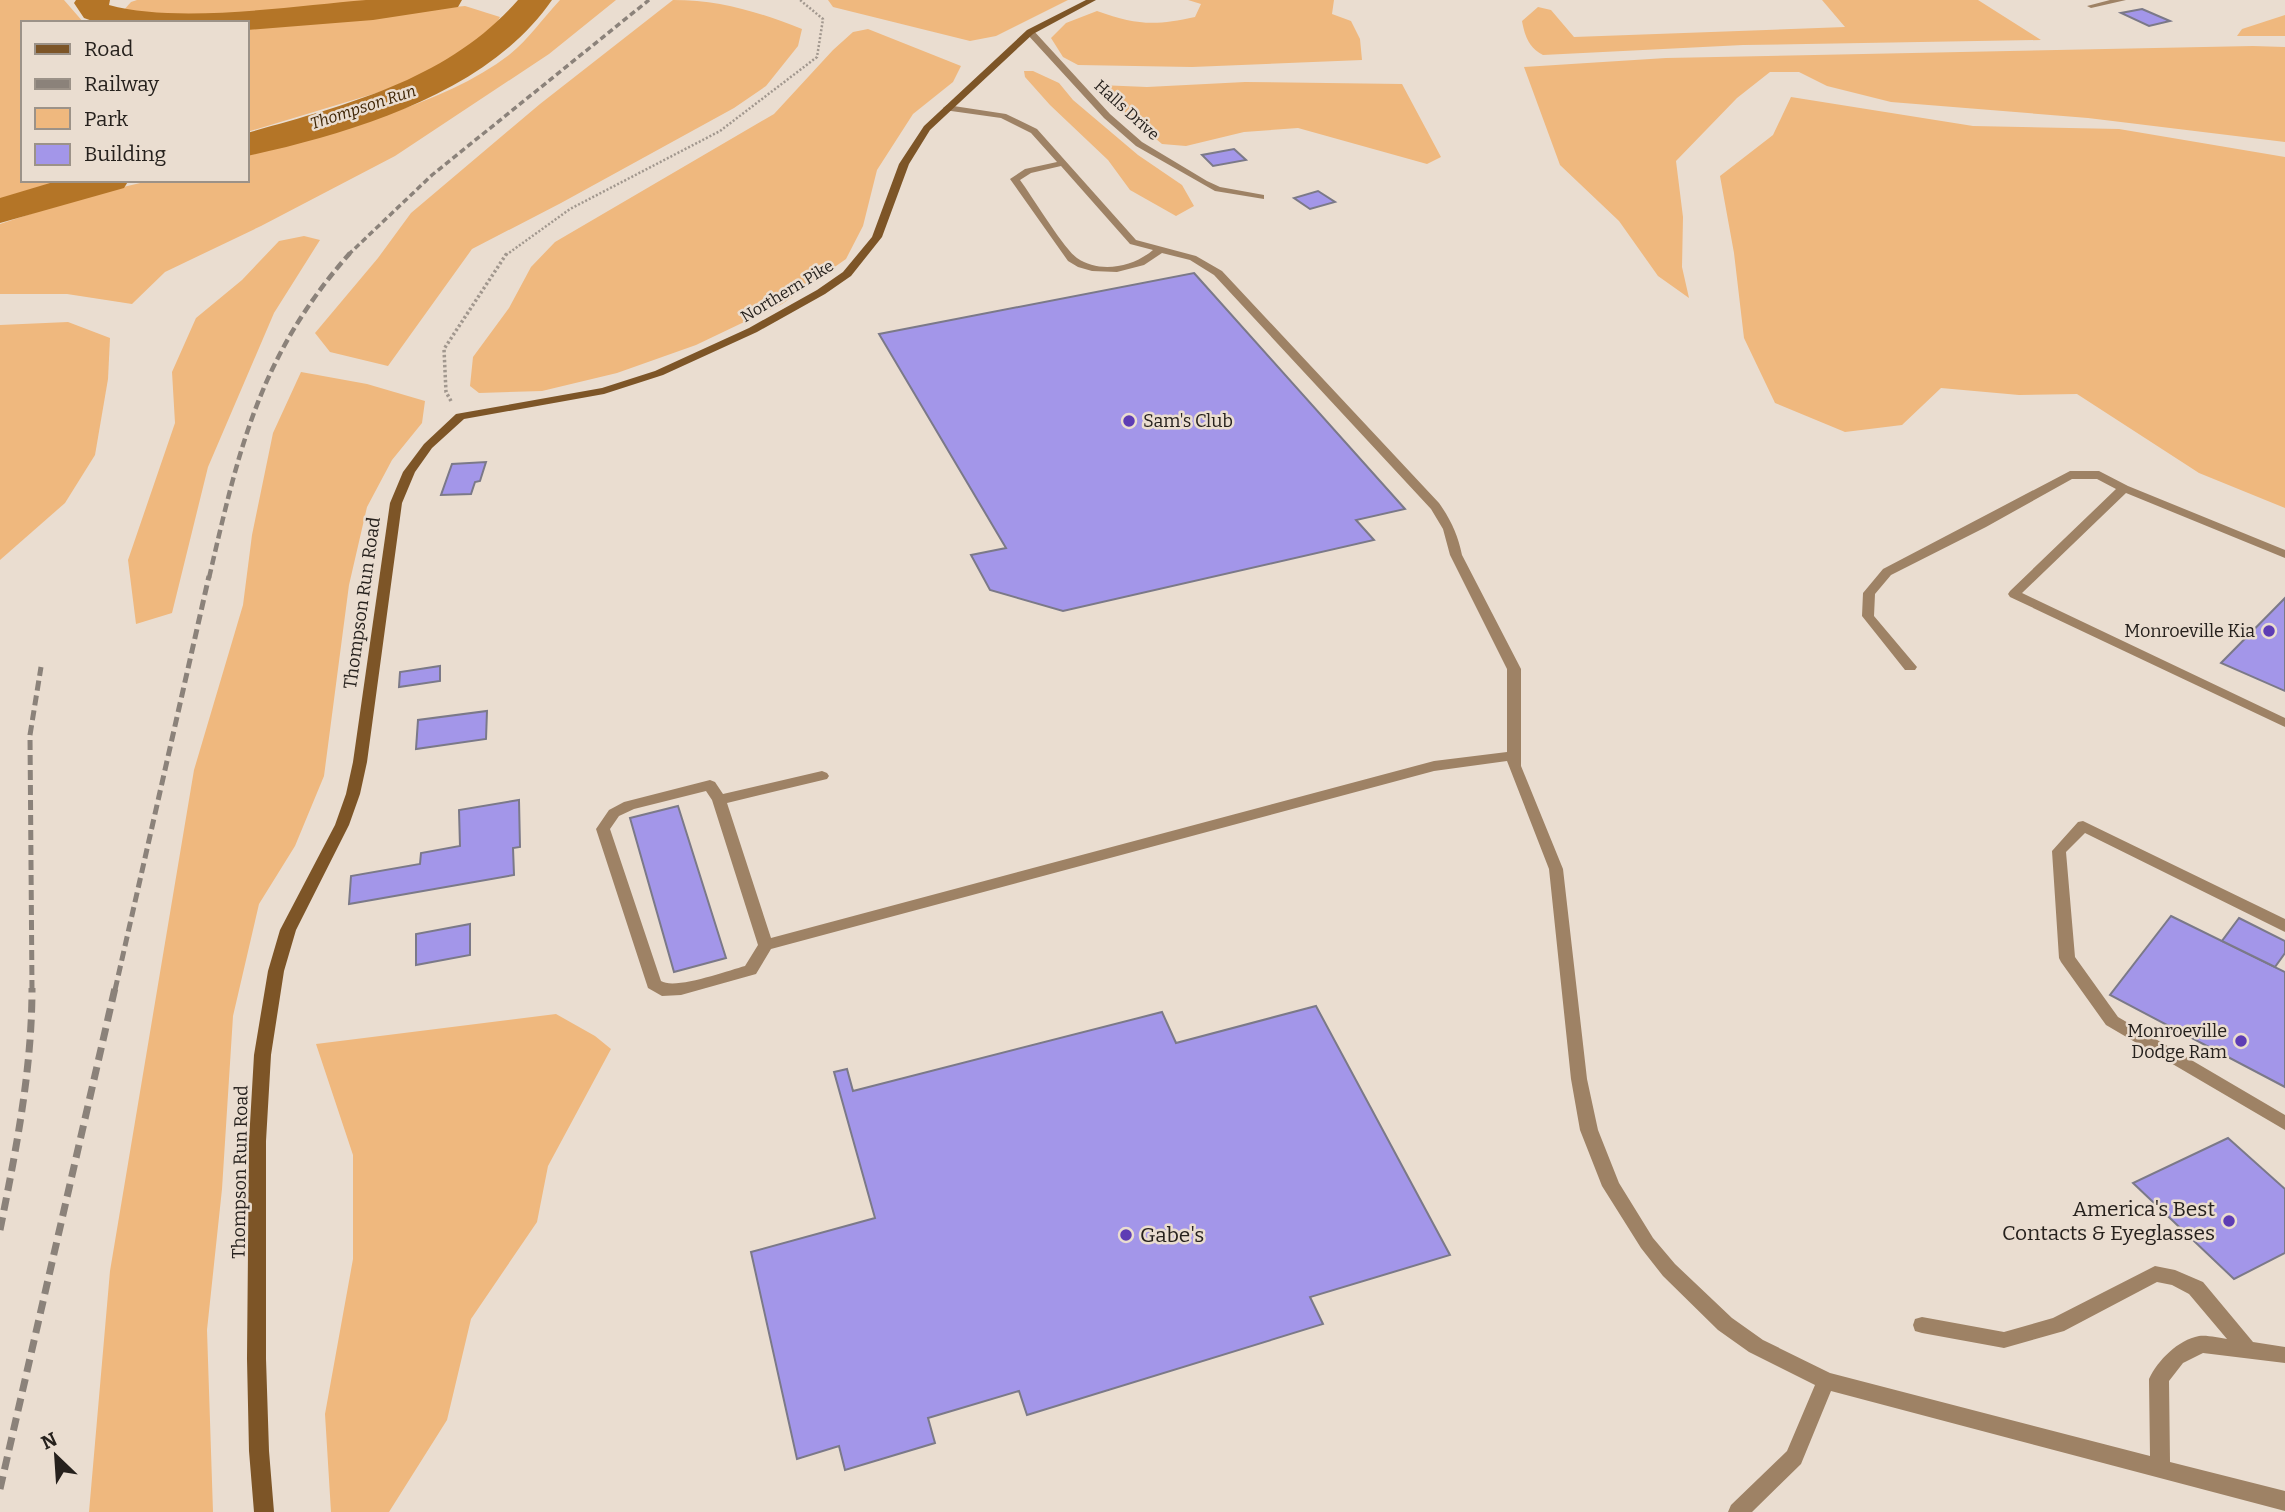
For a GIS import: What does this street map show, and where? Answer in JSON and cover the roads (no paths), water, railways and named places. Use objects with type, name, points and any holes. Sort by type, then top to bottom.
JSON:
[{"type":"street","name":"Northern Pike","points":[[460,416],[604,391],[659,373],[753,330],[821,292],[858,263],[869,249],[886,215],[911,151],[927,128],[1030,32],[1092,0]]},
{"type":"street","points":[[2091,6],[2122,0]]},
{"type":"street","name":"Halls Drive","points":[[1030,32],[1107,116],[1139,144],[1204,183],[1218,189],[1261,197]]},
{"type":"street","points":[[947,108],[982,112],[1019,122],[1034,131],[1133,242],[1193,258],[1218,273],[1436,506],[1453,535],[1456,555],[1514,669],[1514,756],[1518,777],[1556,869],[1578,1079],[1589,1130],[1611,1186],[1654,1252],[1724,1324],[1756,1346],[1826,1381],[2282,1499]]},
{"type":"street","points":[[1063,163],[1028,171],[1015,179],[1071,259],[1084,268],[1106,271],[1152,258],[1160,249]]},
{"type":"street","name":"Thompson Run Road","points":[[264,1512],[257,1354],[257,1106],[274,988],[288,930],[328,856],[355,792],[362,762],[363,729],[396,503],[415,463],[428,446],[460,416]]},
{"type":"street","points":[[1910,667],[1868,616],[1868,593],[1887,572],[2070,475],[2099,475],[2124,488],[2285,554]]},
{"type":"street","points":[[2124,488],[2014,594],[2285,723]]},
{"type":"street","points":[[766,945],[719,800],[710,785],[629,805],[614,813],[603,829],[654,984],[662,990],[681,989],[750,970],[766,945],[1434,766],[1514,756]]},
{"type":"street","points":[[719,800],[822,776]]},
{"type":"street","points":[[2285,926],[2083,826],[2059,851],[2067,958],[2112,1021],[2285,1123]]},
{"type":"street","points":[[1922,1325],[2004,1340],[2057,1325],[2155,1274],[2175,1278],[2196,1288],[2248,1350]]},
{"type":"street","points":[[2160,1468],[2159,1379],[2176,1357],[2201,1344],[2285,1355]]},
{"type":"street","points":[[1738,1512],[1794,1457],[1826,1381]]},
{"type":"waterway","name":"Thompson Run","points":[[94,0],[90,3],[97,12],[122,19],[149,21]]},
{"type":"waterway","name":"Thompson Run","points":[[229,21],[373,10],[446,0]]},
{"type":"waterway","name":"Thompson Run","points":[[248,145],[366,110],[443,78],[478,56],[509,31],[536,0]]},
{"type":"waterway","name":"Thompson Run","points":[[0,211],[102,182]]},
{"type":"railway","points":[[350,253],[432,175],[649,0]]},
{"type":"railway","points":[[209,578],[243,446],[273,367],[319,291],[350,253]]},
{"type":"railway","points":[[115,990],[209,576]]},
{"type":"railway","points":[[32,988],[30,735],[41,667]]},
{"type":"railway","points":[[0,1230],[26,1080],[32,988]]},
{"type":"railway","points":[[0,1489],[115,988]]},
{"type":"place","name":"Sam's Club","points":[[1129,421]]},
{"type":"place","name":"Monroeville Kia","points":[[2269,631]]},
{"type":"place","name":"Monroeville Dodge Ram","points":[[2241,1041]]},
{"type":"place","name":"America's Best Contacts & Eyeglasses","points":[[2229,1221]]},
{"type":"place","name":"Gabe's","points":[[1126,1235]]}]
